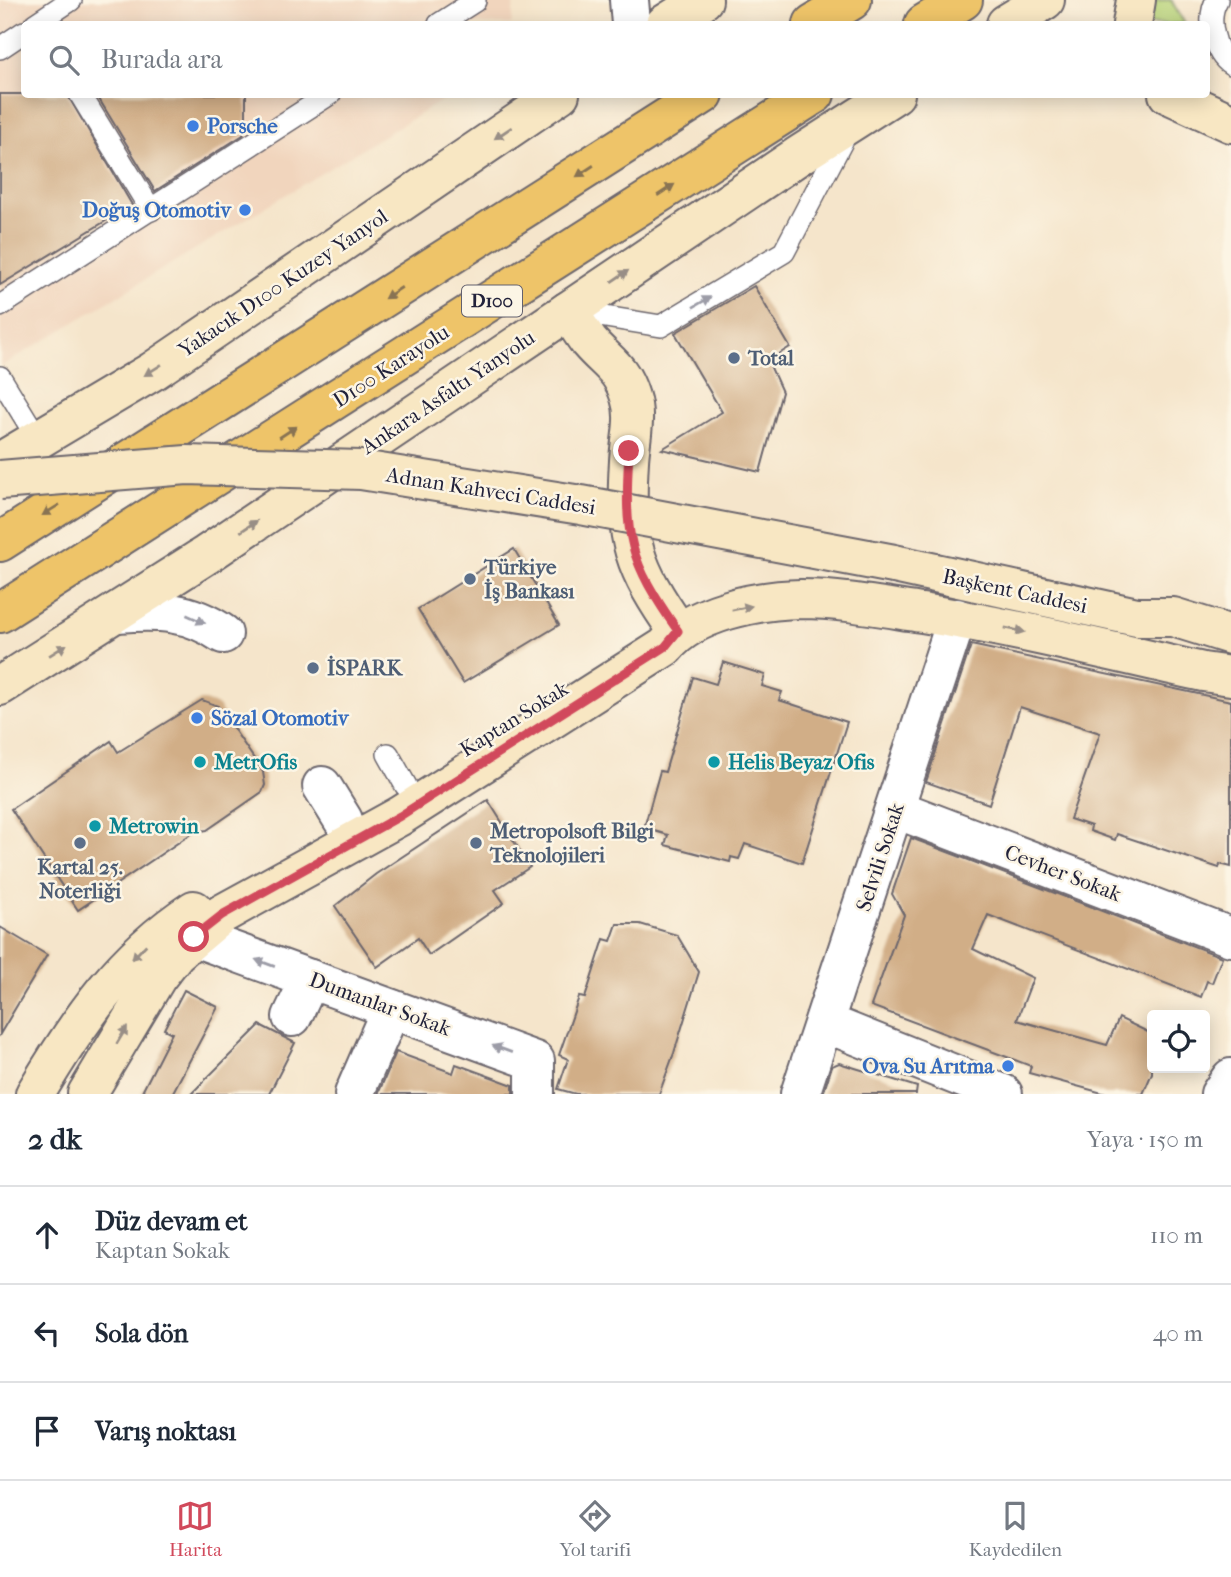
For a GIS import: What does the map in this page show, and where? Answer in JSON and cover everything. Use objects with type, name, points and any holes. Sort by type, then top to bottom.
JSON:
[{"type":"highway","points":[[819,21],[852,0]]},
{"type":"highway","points":[[929,21],[963,0]]},
{"type":"highway","name":"D100","points":[[0,542],[698,98]]},
{"type":"highway","name":"D100 Karayolu","points":[[0,613],[809,98]]},
{"type":"main road","points":[[670,21],[703,0]]},
{"type":"main road","points":[[1011,21],[1045,0]]},
{"type":"main road","points":[[1132,21],[1136,0]]},
{"type":"main road","name":"Yakacık D100 Kuzey Yanyol","points":[[0,462],[153,371],[554,98]]},
{"type":"main road","name":"Ankara Asfaltı Yanyolu","points":[[0,686],[117,612],[889,98]]},
{"type":"main road","points":[[1177,98],[1231,122]]},
{"type":"main road","points":[[568,311],[591,344],[608,358],[620,374],[630,394],[634,413],[626,514],[630,544],[639,570],[678,631],[707,617],[799,599],[875,606],[957,618],[1231,676]]},
{"type":"main road","name":"Adnan Kahveci Caddesi","points":[[0,480],[187,465],[361,470],[581,505],[894,564]]},
{"type":"main road","name":"Başkent Caddesi","points":[[894,564],[1137,617],[1173,617],[1231,635]]},
{"type":"main road","name":"Başkent Caddesi","points":[[1137,617],[1166,638],[1231,656]]},
{"type":"main road","name":"Kaptan Sokak","points":[[35,1094],[100,996],[150,941],[211,898],[343,820],[397,770],[656,630],[678,631]]},
{"type":"main road","name":"Kaptan Sokak","points":[[87,1094],[156,977],[194,937],[222,915],[400,816],[665,647],[678,631]]},
{"type":"street","points":[[629,0],[631,21]]},
{"type":"street","points":[[117,612],[180,612],[223,634]]},
{"type":"street","name":"Selvili Sokak","points":[[800,1094],[826,1023],[957,618]]},
{"type":"street","points":[[322,786],[343,820]]},
{"type":"street","name":"Cevher Sokak","points":[[896,808],[1231,937]]},
{"type":"street","name":"Dumanlar Sokak","points":[[194,937],[535,1061],[535,1094]]},
{"type":"street","points":[[292,1017],[310,979]]},
{"type":"street","points":[[354,1094],[391,1009]]},
{"type":"street","points":[[826,1023],[1003,1094]]},
{"type":"street","points":[[1220,1094],[1231,1078]]},
{"type":"lane","points":[[41,21],[71,0]]},
{"type":"lane","points":[[1217,0],[1213,6],[1213,32],[1222,58],[1231,64]]},
{"type":"lane","points":[[444,21],[475,1]]},
{"type":"lane","points":[[0,48],[21,34]]},
{"type":"lane","points":[[82,98],[151,210]]},
{"type":"lane","points":[[0,306],[324,98]]},
{"type":"lane","points":[[568,311],[661,326],[784,252],[853,121]]},
{"type":"lane","points":[[0,377],[38,439]]},
{"type":"shaded area","points":[[0,0],[514,0],[512,21],[21,21],[21,98],[446,98],[0,367]]},
{"type":"green space","points":[[1147,0],[1171,0],[1183,21],[1147,21]]},
{"type":"building","points":[[0,94],[21,94],[21,98],[69,98],[132,205],[0,285]]},
{"type":"building","points":[[98,98],[246,98],[243,135],[155,191]]},
{"type":"building","points":[[754,286],[790,347],[768,361],[782,392],[760,472],[662,449],[722,412],[675,333]]},
{"type":"building","points":[[514,549],[559,625],[463,683],[418,609]]},
{"type":"building","points":[[971,645],[1231,701],[1231,867],[1220,864],[1219,868],[1117,834],[1115,840],[1090,831],[1091,826],[1070,819],[1100,733],[1020,707],[989,804],[926,782]]},
{"type":"building","name":"Helis Beyaz Ofis","points":[[723,662],[765,675],[762,686],[782,692],[779,700],[847,722],[802,863],[745,844],[739,859],[731,857],[730,862],[665,845],[668,835],[644,828],[660,771],[665,772],[693,677],[716,684]]},
{"type":"building","points":[[202,700],[218,706],[263,772],[265,785],[262,792],[207,830],[194,832],[78,910],[11,809],[111,741],[118,752]]},
{"type":"building","points":[[488,800],[530,867],[495,890],[504,903],[429,955],[418,938],[377,967],[335,906],[376,874]]},
{"type":"building","points":[[911,838],[1222,957],[1212,983],[1207,981],[1201,997],[988,915],[973,949],[1033,978],[1017,1020],[1107,1045],[1119,1018],[1147,1032],[1147,1073],[1152,1073],[1143,1094],[1106,1094],[1029,1073],[1031,1066],[871,1006],[904,915],[892,894]]},
{"type":"building","points":[[617,924],[640,924],[677,935],[699,972],[674,1053],[659,1094],[576,1094],[558,1089],[568,1059],[559,1055],[579,997],[585,998],[604,939],[611,941]]},
{"type":"building","points":[[0,927],[47,955],[0,1034]]},
{"type":"building","points":[[184,990],[218,1007],[172,1094],[141,1094],[172,1033],[164,1029]]},
{"type":"building","points":[[260,1025],[295,1043],[269,1094],[191,1094]]},
{"type":"building","points":[[396,1052],[453,1073],[456,1064],[513,1085],[513,1094],[378,1094]]},
{"type":"building","points":[[839,1063],[917,1087],[916,1094],[823,1094],[832,1066]]},
{"type":"place","name":"Porsche","points":[[193,126]]},
{"type":"place","name":"Doğuş Otomotiv","points":[[245,210]]},
{"type":"place","name":"Total","points":[[734,358]]},
{"type":"place","name":"Türkiye İş Bankası","points":[[470,579]]},
{"type":"place","name":"İSPARK","points":[[313,668]]},
{"type":"place","name":"Sözal Otomotiv","points":[[197,718]]},
{"type":"place","name":"MetrOfis","points":[[200,762]]},
{"type":"place","name":"Helis Beyaz Ofis","points":[[714,762]]},
{"type":"place","name":"Metrowin","points":[[95,826]]},
{"type":"place","name":"Kartal 25. Noterliği","points":[[80,843]]},
{"type":"place","name":"Metropolsoft Bilgi Teknolojileri","points":[[476,843]]},
{"type":"place","name":"Ova Su Arıtma","points":[[1008,1066]]},
{"type":"route","points":[[194,937],[222,915],[400,816],[665,647],[678,631],[639,570],[630,544],[626,514],[629,451]]}]
